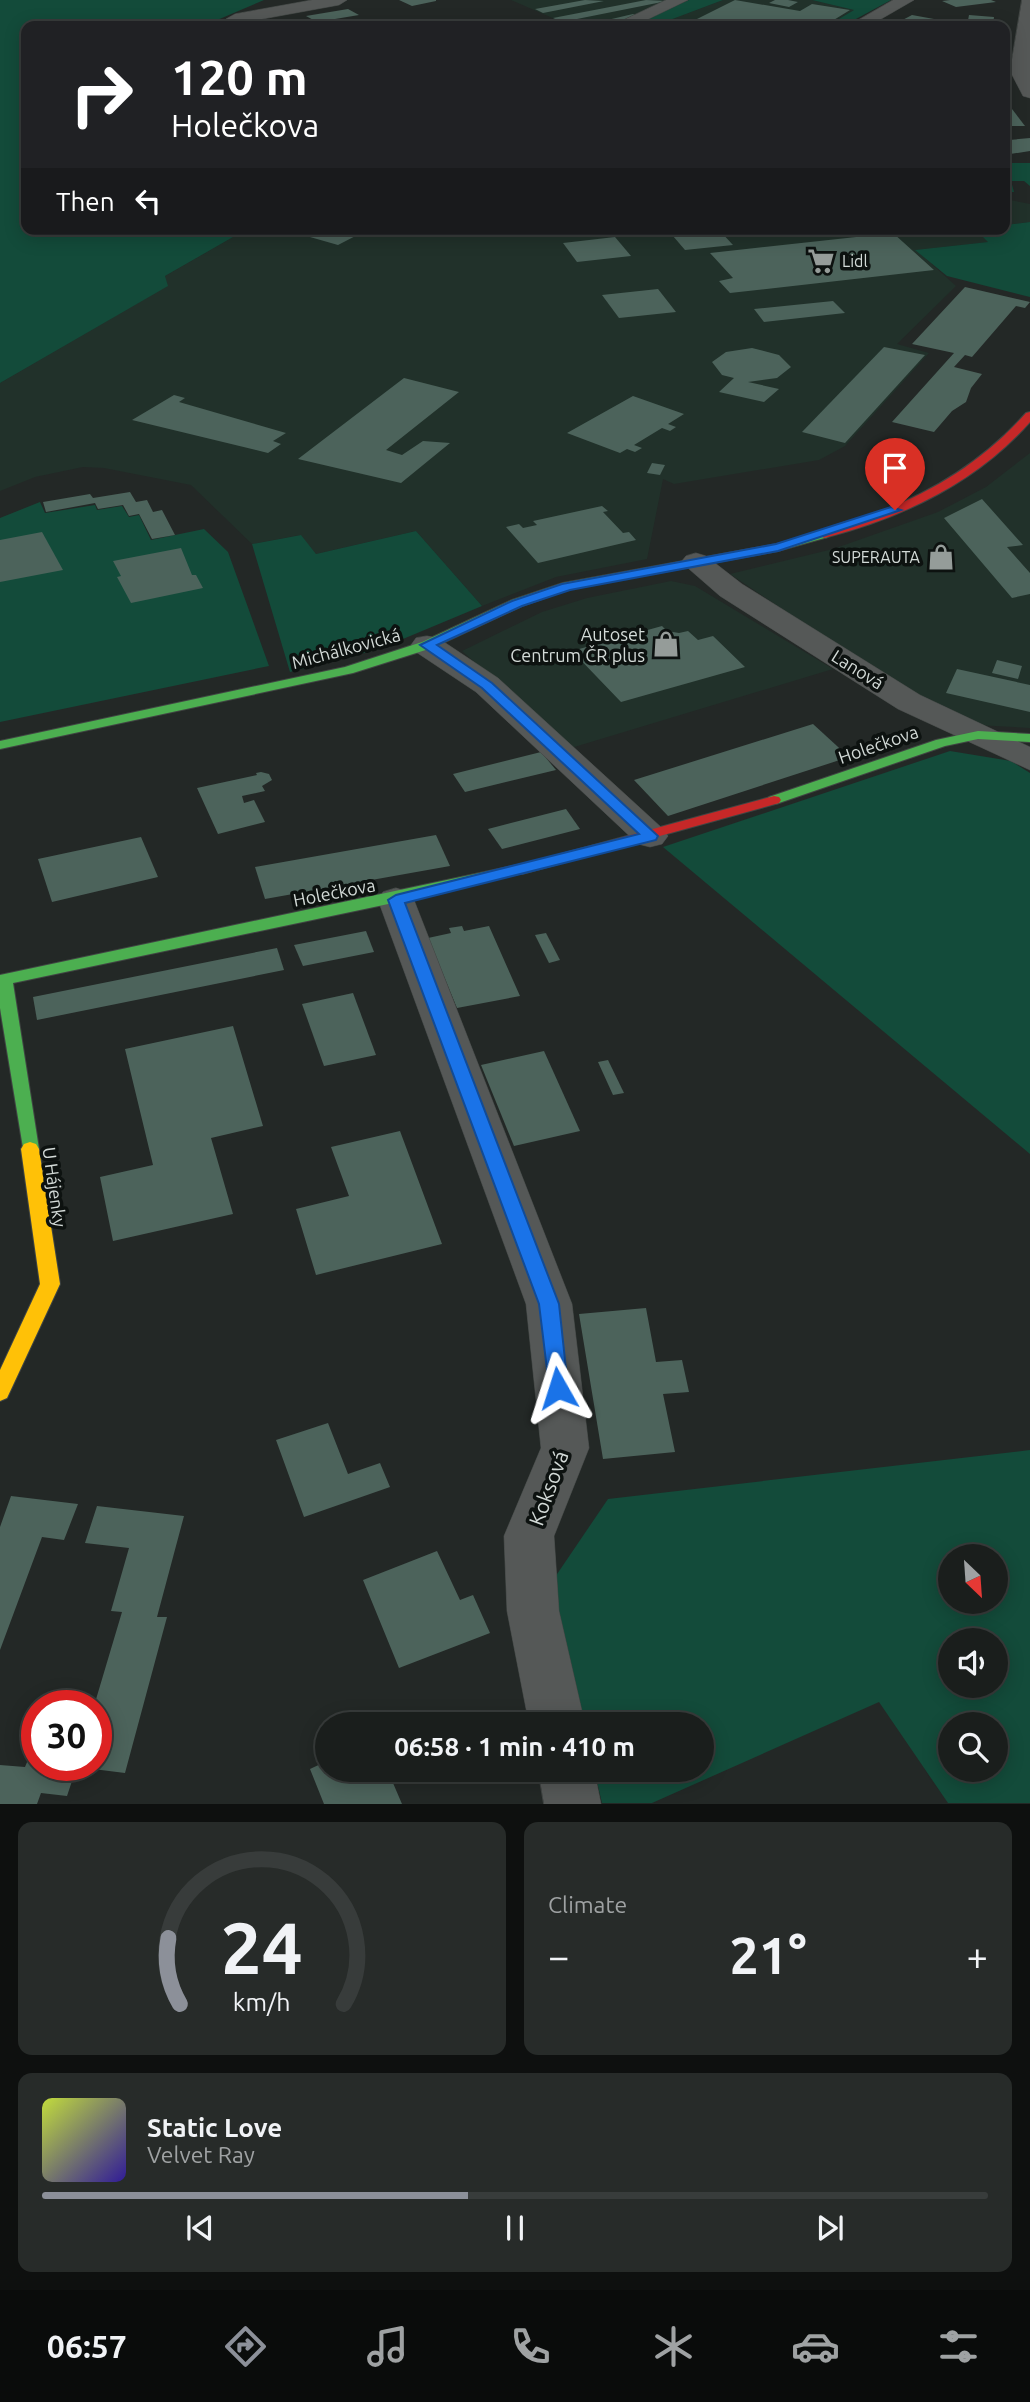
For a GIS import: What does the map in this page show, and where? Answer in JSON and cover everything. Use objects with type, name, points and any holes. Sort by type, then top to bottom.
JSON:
[{"type":"street","points":[[230,21],[277,0]]},
{"type":"street","points":[[235,19],[339,0]]},
{"type":"street","points":[[632,21],[680,0]]},
{"type":"street","points":[[866,21],[905,0]]},
{"type":"street","points":[[1026,97],[1018,71],[1028,11]]},
{"type":"street","name":"Michálkovická","points":[[0,745],[348,670],[427,645],[517,603],[567,586],[801,541],[923,498],[989,459],[1010,441],[1030,415]]},
{"type":"street","name":"Lanová","points":[[696,562],[731,590],[909,702],[1030,761]]},
{"type":"street","points":[[427,645],[494,691],[650,836]]},
{"type":"street","name":"Holečkova","points":[[5,979],[136,949],[396,900],[650,836],[768,802],[941,743],[978,735],[1030,738]]},
{"type":"street","name":"Koksová","points":[[396,900],[549,1304],[565,1448],[529,1536],[533,1611],[554,1712]]},
{"type":"street","name":"U Hájenky","points":[[0,1392],[50,1284],[5,979]]},
{"type":"street","points":[[569,1782],[573,1804]]},
{"type":"shaded area","points":[[511,0],[674,0],[616,21],[559,21]]},
{"type":"shaded area","points":[[723,0],[812,0],[854,10],[835,21],[667,21]]},
{"type":"shaded area","points":[[1010,200],[1030,204],[1030,222],[1010,224]]},
{"type":"shaded area","points":[[237,235],[992,235],[983,237],[989,242],[916,250],[956,286],[897,344],[929,353],[845,446],[819,460],[674,484],[663,479],[647,559],[556,577],[482,606],[416,531],[316,554],[300,535],[252,544],[191,485],[104,468],[83,467],[35,477],[0,491],[0,383],[167,286],[165,276]]},
{"type":"shaded area","points":[[1030,453],[1030,728],[977,725],[899,687],[730,574],[833,549],[938,512],[986,487]]},
{"type":"shaded area","points":[[671,581],[695,586],[833,669],[571,748],[462,651],[542,612],[587,598]]},
{"type":"green space","points":[[0,0],[264,0],[215,21],[21,21],[21,235],[237,235],[165,276],[168,286],[0,383]]},
{"type":"green space","points":[[689,0],[723,0],[667,21],[641,21]]},
{"type":"green space","points":[[812,0],[891,0],[852,21],[835,21],[854,10]]},
{"type":"green space","points":[[1010,163],[1030,163],[1030,186],[1024,181],[1011,181],[1014,192],[1010,192]]},
{"type":"green space","points":[[1030,222],[1030,297],[947,276],[915,250],[988,242],[982,236],[1010,235],[1010,224]]},
{"type":"green space","points":[[40,502],[45,513],[95,505],[97,510],[122,506],[129,517],[139,515],[151,540],[204,529],[228,552],[269,666],[0,722],[0,518]]},
{"type":"green space","points":[[416,531],[482,606],[379,649],[290,672],[252,544],[301,535],[316,554]]},
{"type":"green space","points":[[950,751],[1011,761],[1030,773],[1030,1154],[663,847]]},
{"type":"green space","points":[[1030,1450],[1030,1803],[948,1803],[879,1702],[714,1775],[714,1712],[581,1712],[551,1583],[608,1499]]},
{"type":"green space","points":[[597,1782],[699,1782],[652,1803],[602,1803]]},
{"type":"building","points":[[399,0],[436,0],[436,1],[412,6]]},
{"type":"building","points":[[585,0],[604,1],[543,13],[535,9]]},
{"type":"building","points":[[646,0],[667,1],[567,21],[553,18]]},
{"type":"building","points":[[735,0],[800,11],[812,4],[850,10],[832,21],[693,21]]},
{"type":"building","points":[[775,0],[798,2],[789,7],[769,3]]},
{"type":"building","points":[[942,1],[996,2],[956,7]]},
{"type":"building","points":[[348,9],[359,15],[323,21],[315,21],[306,16]]},
{"type":"building","points":[[633,14],[638,16],[622,21],[603,21]]},
{"type":"building","points":[[912,15],[934,19],[930,21],[901,21]]},
{"type":"building","points":[[969,15],[994,17],[994,21],[968,21]]},
{"type":"building","points":[[1010,109],[1012,109],[1025,126],[1010,126]]},
{"type":"building","points":[[1030,138],[1030,151],[1010,154],[1010,140]]},
{"type":"building","points":[[314,235],[357,235],[338,245],[310,237]]},
{"type":"building","points":[[724,235],[733,245],[685,250],[673,236]]},
{"type":"building","name":"Lidl","points":[[895,235],[934,270],[730,293],[719,281],[733,278],[710,253]]},
{"type":"building","points":[[615,237],[631,256],[577,262],[563,243]]},
{"type":"building","points":[[965,287],[1030,302],[1025,308],[1016,306],[972,357],[965,355],[954,367],[982,374],[971,388],[966,402],[952,411],[934,432],[892,422],[954,353],[912,344]]},
{"type":"building","points":[[658,289],[676,312],[619,318],[602,295]]},
{"type":"building","points":[[833,301],[845,313],[764,322],[754,309]]},
{"type":"building","points":[[884,347],[925,355],[845,443],[802,432]]},
{"type":"building","points":[[752,348],[779,355],[791,367],[777,378],[748,382],[779,389],[764,402],[719,392],[734,378],[722,375],[712,362],[726,352]]},
{"type":"building","points":[[404,378],[459,392],[386,450],[402,455],[423,441],[450,443],[401,483],[298,459]]},
{"type":"building","points":[[174,395],[185,398],[179,402],[286,433],[273,441],[281,444],[268,453],[132,420]]},
{"type":"building","points":[[633,396],[684,414],[668,424],[676,427],[670,431],[662,428],[634,445],[642,448],[635,452],[627,449],[620,453],[567,433]]},
{"type":"building","points":[[652,463],[665,465],[660,475],[647,473]]},
{"type":"building","points":[[130,492],[136,502],[147,500],[153,512],[162,510],[175,535],[152,539],[139,514],[129,516],[123,505],[98,509],[95,503],[46,512],[43,502],[90,494],[93,498]]},
{"type":"building","points":[[982,499],[1023,545],[1007,547],[1030,573],[1030,594],[1012,598],[944,518]]},
{"type":"building","points":[[602,506],[608,511],[603,512],[623,533],[629,532],[636,540],[538,563],[506,527],[519,524],[523,528],[537,525],[533,521]]},
{"type":"building","points":[[42,532],[63,570],[0,582],[0,540]]},
{"type":"building","points":[[181,548],[192,575],[196,575],[203,588],[131,603],[117,577],[121,576],[113,561]]},
{"type":"building","points":[[662,626],[667,631],[688,631],[698,640],[713,636],[745,667],[621,702],[572,651]]},
{"type":"building","points":[[997,660],[1022,666],[1018,679],[992,673]]},
{"type":"building","points":[[957,669],[1030,685],[1030,712],[946,693]]},
{"type":"building","points":[[813,724],[849,757],[668,816],[634,780]]},
{"type":"building","points":[[541,752],[556,770],[465,792],[453,774]]},
{"type":"building","points":[[261,772],[269,774],[272,780],[262,786],[265,791],[242,796],[244,803],[254,800],[265,822],[218,834],[197,788]]},
{"type":"building","points":[[566,809],[580,829],[502,849],[488,829]]},
{"type":"building","points":[[436,835],[450,866],[265,899],[255,867]]},
{"type":"building","points":[[141,837],[158,877],[52,902],[38,859]]},
{"type":"building","points":[[462,926],[464,931],[489,926],[520,996],[457,1008],[428,938],[451,933],[449,928]]},
{"type":"building","points":[[366,931],[374,952],[303,966],[294,945]]},
{"type":"building","points":[[546,933],[560,960],[549,963],[535,935]]},
{"type":"building","points":[[277,948],[284,970],[37,1020],[33,997]]},
{"type":"building","points":[[353,993],[376,1055],[324,1066],[302,1004]]},
{"type":"building","points":[[233,1026],[263,1126],[211,1138],[233,1214],[113,1241],[100,1177],[153,1165],[125,1049]]},
{"type":"building","points":[[544,1051],[580,1131],[514,1146],[481,1065]]},
{"type":"building","points":[[608,1060],[624,1093],[613,1095],[598,1062]]},
{"type":"building","points":[[400,1131],[442,1244],[316,1275],[296,1209],[349,1196],[331,1147]]},
{"type":"building","points":[[646,1308],[656,1362],[682,1360],[689,1392],[663,1394],[675,1452],[603,1459],[579,1314]]},
{"type":"building","points":[[328,1423],[348,1474],[380,1463],[390,1487],[304,1517],[276,1440]]},
{"type":"building","points":[[11,1496],[78,1504],[64,1540],[42,1537],[0,1650],[0,1527]]},
{"type":"building","points":[[97,1506],[184,1516],[157,1617],[167,1617],[125,1773],[112,1771],[112,1690],[99,1690],[122,1612],[111,1611],[129,1548],[85,1543]]},
{"type":"building","points":[[437,1551],[460,1600],[473,1595],[490,1633],[399,1668],[363,1580]]},
{"type":"building","points":[[0,1765],[21,1767],[21,1781],[72,1781],[67,1796],[41,1793],[37,1804],[0,1804]]},
{"type":"building","points":[[315,1767],[315,1782],[310,1769]]},
{"type":"building","points":[[315,1782],[393,1782],[402,1804],[324,1804]]},
{"type":"traffic: fast","points":[[0,745],[348,670],[427,645],[517,603],[567,586],[778,547],[824,534]]},
{"type":"traffic: fast","points":[[774,800],[941,743],[978,735],[1030,738]]},
{"type":"traffic: fast","points":[[30,1149],[4,979],[522,869]]},
{"type":"traffic: slow","points":[[0,1392],[50,1284],[30,1149]]},
{"type":"traffic: jam","points":[[824,534],[882,515],[937,491],[988,458],[1030,415]]},
{"type":"traffic: jam","points":[[522,869],[774,800]]},
{"type":"place","name":"Lidl","points":[[821,261]]},
{"type":"place","name":"SUPERAUTA","points":[[941,557]]},
{"type":"place","name":"Autoset Centrum ČR plus","points":[[666,644]]},
{"type":"route","points":[[558,1388],[549,1304],[396,900],[650,836],[487,685],[427,645],[517,603],[567,586],[778,547],[895,510]]}]
